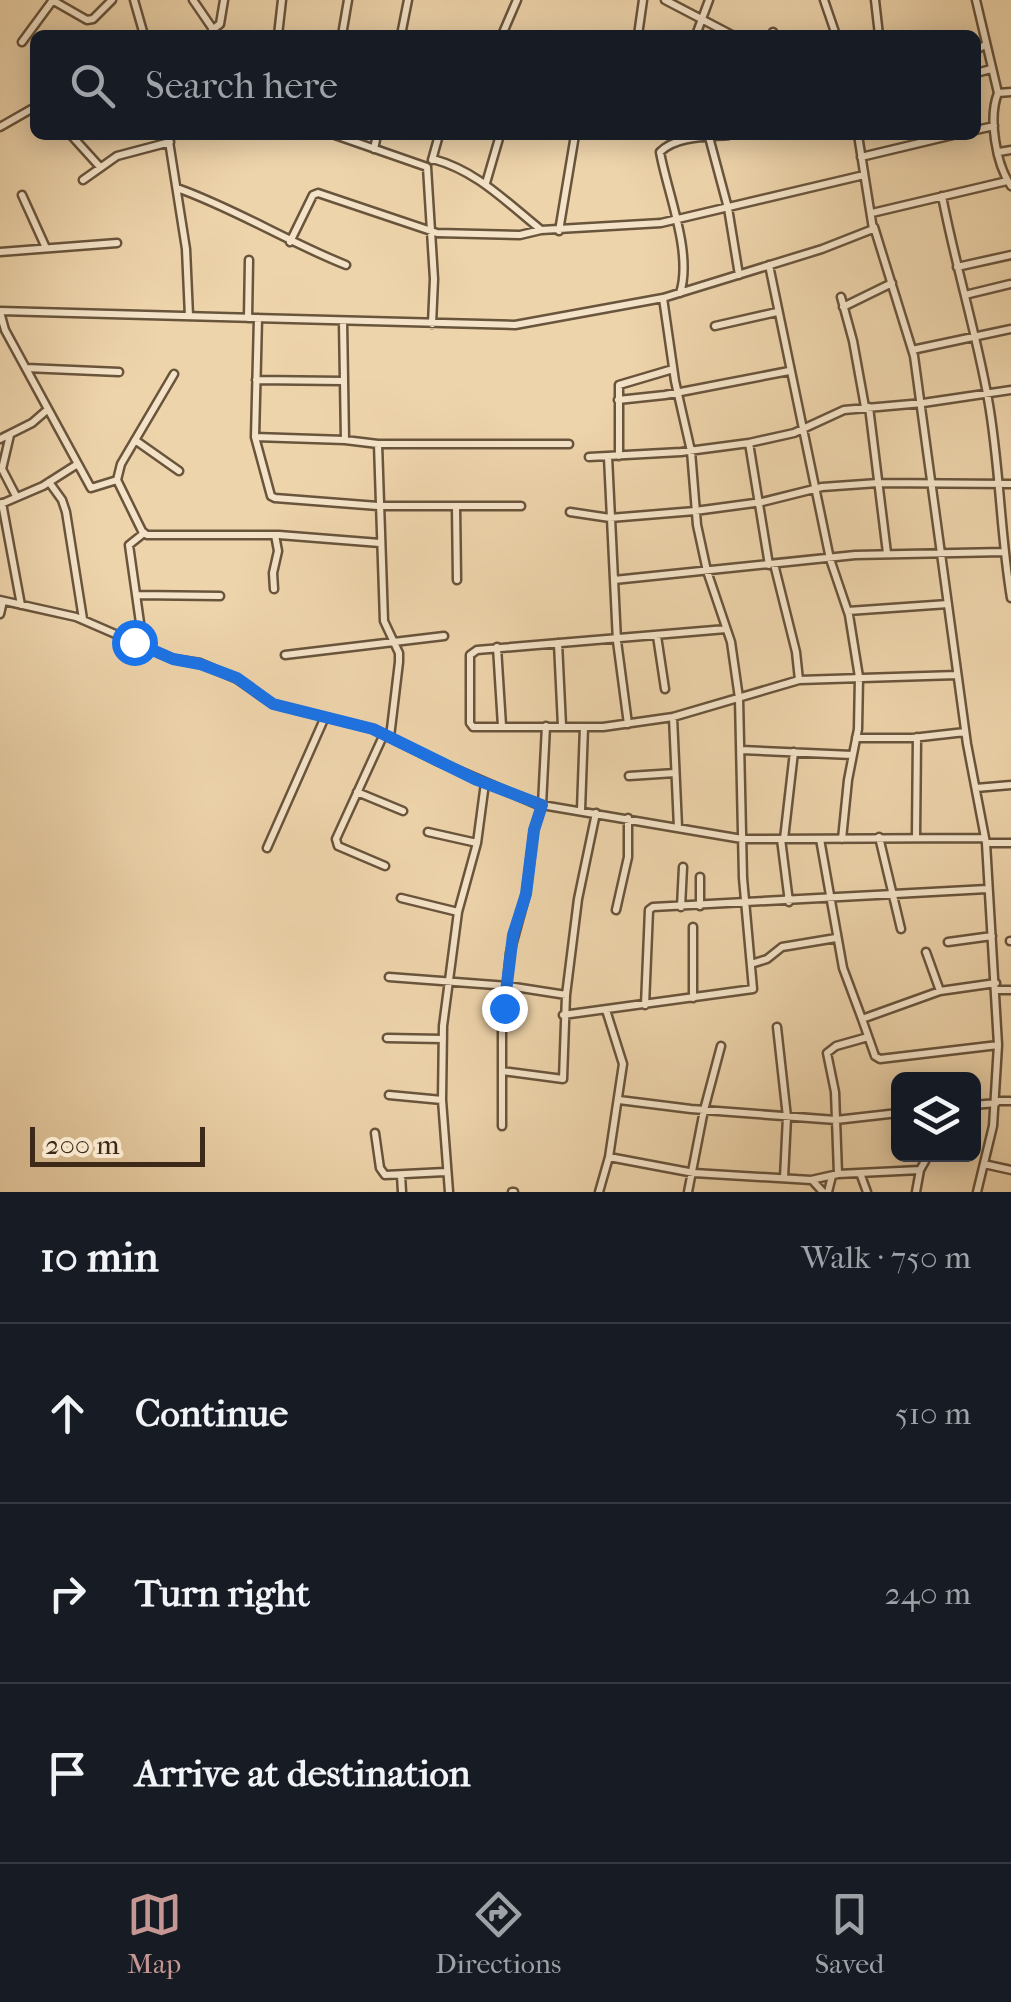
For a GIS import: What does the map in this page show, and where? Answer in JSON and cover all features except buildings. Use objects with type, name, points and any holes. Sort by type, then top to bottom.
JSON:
[{"type":"street","points":[[31,30],[52,0],[90,20],[112,0]]},
{"type":"street","points":[[134,0],[143,30]]},
{"type":"street","points":[[193,0],[214,30]]},
{"type":"street","points":[[216,30],[224,0]]},
{"type":"street","points":[[279,30],[282,0]]},
{"type":"street","points":[[343,30],[348,0]]},
{"type":"street","points":[[402,30],[408,0]]},
{"type":"street","points":[[504,30],[518,0]]},
{"type":"street","points":[[639,30],[644,0]]},
{"type":"street","points":[[665,0],[723,30]]},
{"type":"street","points":[[698,30],[709,0]]},
{"type":"street","points":[[824,0],[834,30]]},
{"type":"street","points":[[875,0],[879,30]]},
{"type":"street","points":[[872,213],[1009,183],[995,126],[998,93],[976,0]]},
{"type":"street","points":[[22,42],[30,31]]},
{"type":"street","points":[[981,48],[985,46]]},
{"type":"street","points":[[981,72],[991,69]]},
{"type":"street","points":[[998,93],[1011,92]]},
{"type":"street","points":[[0,127],[30,110]]},
{"type":"street","points":[[981,129],[995,126]]},
{"type":"street","points":[[76,140],[100,167]]},
{"type":"street","points":[[83,180],[125,153],[163,140]]},
{"type":"street","points":[[169,140],[186,250],[189,316]]},
{"type":"street","points":[[349,140],[422,165],[429,171]]},
{"type":"street","points":[[374,149],[376,140]]},
{"type":"street","points":[[432,324],[429,171],[438,140]]},
{"type":"street","points":[[486,183],[499,140]]},
{"type":"street","points":[[559,230],[574,140]]},
{"type":"street","points":[[680,293],[684,280],[676,220],[660,152],[670,144],[688,140]]},
{"type":"street","points":[[707,140],[728,208],[739,275]]},
{"type":"street","points":[[859,140],[874,227],[912,350],[922,404],[965,732],[985,840],[998,1045],[996,1102],[978,1192]]},
{"type":"street","points":[[861,158],[933,140]]},
{"type":"street","points":[[999,152],[1011,150]]},
{"type":"street","points":[[432,159],[459,166],[486,183],[541,230]]},
{"type":"street","points":[[290,242],[313,195],[318,193],[430,232],[520,235],[676,220],[864,176]]},
{"type":"street","points":[[176,188],[237,212],[290,242],[346,266]]},
{"type":"street","points":[[22,195],[46,248]]},
{"type":"street","points":[[942,196],[987,394],[1011,598]]},
{"type":"street","points":[[116,480],[91,488],[5,330],[0,312],[516,325],[663,298],[822,249],[874,227]]},
{"type":"street","points":[[0,252],[117,243]]},
{"type":"street","points":[[957,267],[1011,254]]},
{"type":"street","points":[[248,318],[249,260]]},
{"type":"street","points":[[770,265],[789,370],[830,559],[848,610],[859,677],[856,738],[842,839]]},
{"type":"street","points":[[844,307],[892,283]]},
{"type":"street","points":[[965,295],[1010,284]]},
{"type":"street","points":[[841,297],[867,407],[887,553]]},
{"type":"street","points":[[563,1015],[751,992],[739,698],[726,629],[707,571],[695,511],[691,450],[663,298]]},
{"type":"street","points":[[715,326],[778,312]]},
{"type":"street","points":[[258,318],[256,436],[272,497],[378,506],[521,506]]},
{"type":"street","points":[[343,321],[345,440]]},
{"type":"street","points":[[912,350],[1011,329]]},
{"type":"street","points":[[25,368],[119,372]]},
{"type":"street","points":[[619,456],[620,384],[674,370]]},
{"type":"street","points":[[618,400],[678,393],[789,370]]},
{"type":"street","points":[[144,534],[116,480],[121,464],[174,374]]},
{"type":"street","points":[[256,380],[343,381]]},
{"type":"street","points":[[589,457],[749,443],[804,428],[836,412],[1011,390]]},
{"type":"street","points":[[0,439],[48,410]]},
{"type":"street","points":[[10,435],[2,469],[16,496]]},
{"type":"street","points":[[256,436],[378,444],[569,444]]},
{"type":"street","points":[[135,440],[179,471]]},
{"type":"street","points":[[749,443],[756,502],[796,652],[799,680]]},
{"type":"street","points":[[378,444],[384,620],[399,662],[388,736],[357,792],[336,844],[385,866]]},
{"type":"street","points":[[608,456],[617,640],[628,724]]},
{"type":"street","points":[[20,604],[1,504],[50,482],[76,465]]},
{"type":"street","points":[[50,482],[66,512],[83,620]]},
{"type":"street","points":[[570,512],[610,518],[695,511],[816,488],[878,483],[1011,484]]},
{"type":"street","points":[[456,506],[457,580]]},
{"type":"street","points":[[144,646],[129,546],[144,534],[276,535],[380,542]]},
{"type":"street","points":[[274,589],[276,535]]},
{"type":"street","points":[[614,580],[887,553],[1004,552]]},
{"type":"street","points":[[136,595],[220,596]]},
{"type":"street","points":[[0,614],[2,601],[83,620],[173,659],[237,678],[273,704],[353,722],[542,805],[742,839],[916,837],[1011,843]]},
{"type":"street","points":[[848,610],[948,604]]},
{"type":"street","points":[[726,629],[477,650],[470,655],[470,723],[473,727],[628,724],[673,717],[799,680],[957,675]]},
{"type":"street","points":[[285,654],[444,636]]},
{"type":"street","points":[[656,636],[665,689]]},
{"type":"street","points":[[558,643],[562,726]]},
{"type":"street","points":[[497,647],[502,726]]},
{"type":"street","points":[[267,848],[324,717]]},
{"type":"street","points":[[673,717],[678,827]]},
{"type":"street","points":[[502,1126],[502,1032],[513,935],[526,894],[534,830],[542,805],[546,726]]},
{"type":"street","points":[[581,810],[584,726]]},
{"type":"street","points":[[856,738],[916,738],[965,732]]},
{"type":"street","points":[[916,738],[916,837]]},
{"type":"street","points":[[742,750],[852,754]]},
{"type":"street","points":[[789,902],[783,839],[794,752]]},
{"type":"street","points":[[629,776],[675,773]]},
{"type":"street","points":[[449,1192],[442,1100],[448,980],[458,912],[477,843],[485,783]]},
{"type":"street","points":[[976,788],[1011,786]]},
{"type":"street","points":[[357,792],[403,811]]},
{"type":"street","points":[[502,1071],[562,1080],[563,1015],[580,884],[596,813]]},
{"type":"street","points":[[616,910],[628,857],[628,818]]},
{"type":"street","points":[[428,832],[477,843]]},
{"type":"street","points":[[880,837],[901,929]]},
{"type":"street","points":[[820,838],[836,938],[875,1056],[880,1059],[998,1045]]},
{"type":"street","points":[[681,906],[683,867]]},
{"type":"street","points":[[700,877],[700,906]]},
{"type":"street","points":[[645,1005],[650,910],[987,889]]},
{"type":"street","points":[[401,898],[458,912]]},
{"type":"street","points":[[692,927],[693,998]]},
{"type":"street","points":[[948,942],[991,930]]},
{"type":"street","points":[[751,964],[767,959],[782,947],[836,938]]},
{"type":"street","points":[[926,952],[940,990]]},
{"type":"street","points":[[389,977],[566,994]]},
{"type":"street","points":[[862,1020],[940,990],[996,986],[1011,990]]},
{"type":"street","points":[[600,1192],[619,1100],[622,1060],[606,1010]]},
{"type":"street","points":[[777,1027],[787,1117],[784,1178]]},
{"type":"street","points":[[811,1180],[826,1192],[835,1175],[836,1120],[828,1051],[868,1037]]},
{"type":"street","points":[[387,1038],[443,1039]]},
{"type":"street","points":[[688,1192],[721,1046]]},
{"type":"street","points":[[389,1096],[442,1100]]},
{"type":"street","points":[[619,1100],[836,1120],[891,1114]]},
{"type":"street","points":[[981,1104],[1011,1101]]},
{"type":"street","points":[[375,1133],[385,1175],[445,1172]]},
{"type":"street","points":[[609,1157],[694,1173],[811,1180],[920,1170]]},
{"type":"street","points":[[916,1192],[924,1162]]},
{"type":"street","points":[[984,1164],[1011,1170]]},
{"type":"street","points":[[860,1174],[867,1192]]},
{"type":"street","points":[[400,1175],[402,1192]]},
{"type":"route","points":[[134,642],[173,659],[195,662],[237,678],[273,704],[373,729],[477,780],[542,805],[534,830],[526,894],[513,935],[504,1008]]}]
